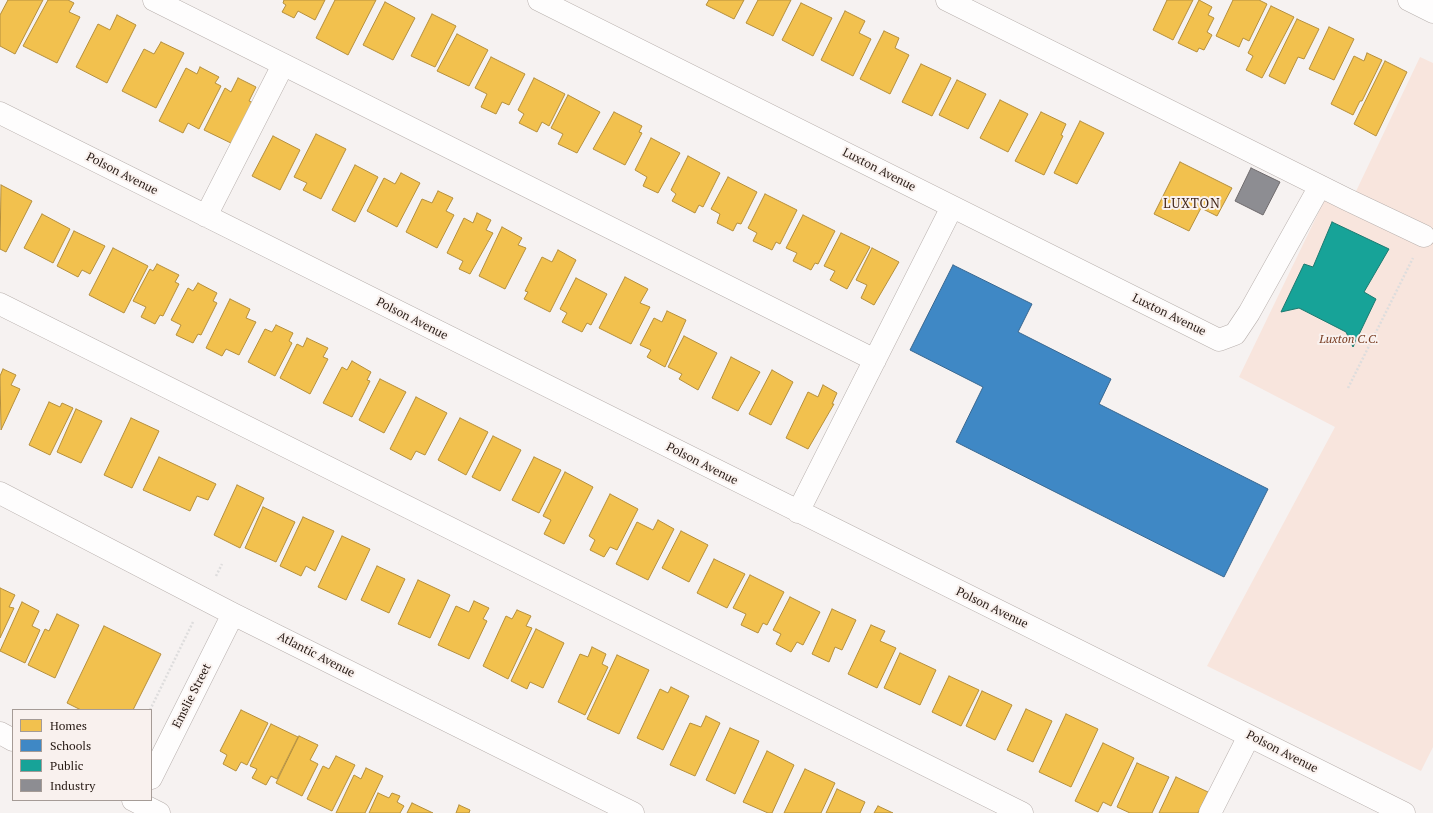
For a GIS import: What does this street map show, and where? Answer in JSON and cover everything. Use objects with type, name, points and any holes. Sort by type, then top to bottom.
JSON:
[{"type":"street","points":[[154,0],[875,360]]},
{"type":"street","name":"Luxton Avenue","points":[[539,0],[1219,340],[1235,334],[1249,313],[1320,186]]},
{"type":"street","points":[[947,0],[1320,186],[1424,236]]},
{"type":"street","points":[[1409,0],[1433,12]]},
{"type":"street","points":[[206,216],[283,64]]},
{"type":"street","name":"Polson Avenue","points":[[0,113],[1404,813]]},
{"type":"street","points":[[798,512],[952,207]]},
{"type":"street","points":[[0,304],[1022,813]]},
{"type":"street","name":"Atlantic Avenue","points":[[0,493],[233,614],[633,813]]},
{"type":"street","name":"Emslie Street","points":[[152,776],[233,614]]},
{"type":"street","points":[[0,733],[12,739]]},
{"type":"street","points":[[1210,813],[1249,736]]},
{"type":"street","points":[[136,804],[159,813]]},
{"type":"path","points":[[1348,388],[1424,236]]},
{"type":"path","points":[[150,709],[222,564]]},
{"type":"green space","name":"Luxton C.C.","points":[[1420,57],[1433,63],[1433,747],[1421,771],[1207,666],[1335,427],[1239,377],[1324,201],[1349,206]]},
{"type":"building: Homes","points":[[8,0],[43,0],[15,54],[0,46],[0,15]]},
{"type":"building: Homes","points":[[48,0],[68,0],[74,3],[69,12],[80,17],[57,63],[23,46]]},
{"type":"building: Homes","points":[[284,0],[325,0],[315,20],[298,11],[294,18],[282,12],[286,5],[283,3]]},
{"type":"building: Homes","points":[[335,0],[376,0],[348,55],[316,38]]},
{"type":"building: Homes","points":[[709,0],[744,0],[734,19],[706,5]]},
{"type":"building: Homes","points":[[758,0],[791,0],[773,36],[746,23]]},
{"type":"building: Homes","points":[[1167,0],[1193,0],[1173,40],[1153,30]]},
{"type":"building: Homes","points":[[1199,0],[1212,7],[1208,15],[1214,18],[1207,32],[1212,35],[1204,50],[1199,48],[1197,52],[1178,43]]},
{"type":"building: Homes","points":[[1233,0],[1259,0],[1267,4],[1249,41],[1243,38],[1239,47],[1216,36]]},
{"type":"building: Homes","points":[[385,2],[415,18],[393,60],[363,45]]},
{"type":"building: Homes","points":[[801,3],[832,18],[813,56],[782,40]]},
{"type":"building: Homes","points":[[1271,6],[1294,17],[1262,78],[1246,70],[1253,56],[1248,53]]},
{"type":"building: Homes","points":[[845,11],[865,21],[859,33],[871,39],[853,76],[821,60]]},
{"type":"building: Homes","points":[[432,14],[456,26],[435,67],[411,56]]},
{"type":"building: Homes","points":[[117,15],[136,25],[107,83],[76,67],[98,24],[110,30]]},
{"type":"building: Homes","points":[[1297,19],[1319,29],[1304,59],[1298,57],[1285,84],[1269,76]]},
{"type":"building: Homes","points":[[1329,27],[1354,39],[1334,80],[1309,69]]},
{"type":"building: Homes","points":[[884,31],[899,38],[895,48],[909,55],[890,94],[860,79]]},
{"type":"building: Homes","points":[[457,34],[488,50],[469,86],[437,71]]},
{"type":"building: Homes","points":[[161,42],[184,53],[156,108],[122,91],[144,49],[154,54]]},
{"type":"building: Homes","points":[[1367,53],[1382,60],[1362,101],[1360,101],[1353,115],[1331,104],[1354,56],[1364,61]]},
{"type":"building: Homes","points":[[491,57],[525,74],[509,105],[502,102],[496,114],[481,107],[487,94],[475,88]]},
{"type":"building: Homes","points":[[1385,61],[1407,72],[1376,136],[1354,124]]},
{"type":"building: Homes","points":[[921,64],[951,78],[932,116],[902,102]]},
{"type":"building: Homes","points":[[200,67],[219,77],[215,83],[221,86],[199,129],[188,123],[183,133],[159,121],[186,68],[197,74]]},
{"type":"building: Homes","points":[[238,78],[256,87],[249,101],[256,104],[235,145],[204,130],[225,88],[231,92]]},
{"type":"building: Homes","points":[[534,78],[565,94],[549,126],[542,122],[537,132],[519,123],[524,114],[518,110]]},
{"type":"building: Homes","points":[[957,80],[986,94],[968,129],[939,115]]},
{"type":"building: Homes","points":[[568,95],[600,112],[577,153],[558,144],[563,134],[551,128]]},
{"type":"building: Homes","points":[[1000,100],[1028,114],[1008,152],[980,138]]},
{"type":"building: Homes","points":[[614,112],[642,126],[639,132],[642,133],[625,165],[593,149]]},
{"type":"building: Homes","points":[[1041,112],[1066,124],[1061,135],[1063,136],[1044,175],[1015,161]]},
{"type":"building: Homes","points":[[1080,121],[1104,133],[1077,184],[1054,173]]},
{"type":"building: Homes","points":[[316,134],[346,149],[321,199],[303,190],[307,183],[294,177]]},
{"type":"building: Homes","points":[[273,136],[300,150],[280,190],[252,176]]},
{"type":"building: Homes","points":[[651,138],[680,153],[658,193],[643,186],[647,177],[635,170]]},
{"type":"building: Homes","points":[[688,156],[720,173],[703,207],[699,205],[695,213],[672,201],[676,194],[671,190]]},
{"type":"building: Homes","points":[[1180,162],[1232,188],[1217,216],[1201,208],[1189,231],[1154,214]]},
{"type":"building: Homes","points":[[355,165],[378,177],[355,222],[332,210]]},
{"type":"building: Homes","points":[[401,173],[420,183],[397,227],[367,211],[384,178],[395,184]]},
{"type":"building: Homes","points":[[728,177],[757,192],[741,224],[737,223],[733,231],[717,223],[720,214],[711,209]]},
{"type":"building: Homes","points":[[1,185],[32,201],[6,252],[0,249]]},
{"type":"building: Homes","points":[[438,191],[453,198],[446,211],[454,215],[437,248],[406,232],[422,199],[432,203]]},
{"type":"building: Homes","points":[[765,194],[797,210],[780,244],[776,242],[772,250],[753,241],[757,233],[748,228]]},
{"type":"building: Homes","points":[[477,213],[491,220],[486,230],[493,233],[470,274],[459,269],[463,261],[447,253],[464,218],[473,223]]},
{"type":"building: Homes","points":[[42,214],[70,229],[53,263],[24,248]]},
{"type":"building: Homes","points":[[803,215],[835,231],[818,264],[815,263],[811,270],[793,261],[797,253],[786,248]]},
{"type":"building: Homes","points":[[502,227],[522,238],[518,245],[526,248],[505,289],[479,276]]},
{"type":"building: Homes","points":[[74,231],[105,246],[90,274],[82,270],[78,277],[57,266]]},
{"type":"building: Homes","points":[[841,233],[870,247],[847,289],[830,280],[835,271],[824,266]]},
{"type":"building: Homes","points":[[113,248],[148,266],[124,313],[89,295]]},
{"type":"building: Homes","points":[[872,248],[899,262],[874,305],[861,298],[867,285],[856,280]]},
{"type":"building: Homes","points":[[558,250],[576,260],[550,312],[524,299],[528,292],[525,291],[542,257],[552,262]]},
{"type":"building: Homes","points":[[157,264],[179,275],[175,282],[179,284],[163,316],[160,315],[155,324],[141,317],[146,307],[133,301],[150,269],[153,271]]},
{"type":"building: Homes","points":[[625,277],[648,289],[640,303],[650,307],[631,344],[599,328]]},
{"type":"building: Homes","points":[[576,278],[607,294],[591,325],[587,323],[582,332],[562,322],[567,313],[560,309]]},
{"type":"building: Homes","points":[[198,283],[217,293],[213,301],[217,303],[201,335],[198,334],[193,343],[176,335],[181,325],[171,320],[188,288],[193,291]]},
{"type":"building: Homes","points":[[230,299],[250,309],[246,318],[256,322],[239,355],[226,349],[222,356],[206,348]]},
{"type":"building: Homes","points":[[667,311],[686,320],[665,367],[647,357],[651,350],[640,345],[654,318],[662,322]]},
{"type":"building: Homes","points":[[276,325],[293,333],[289,341],[292,343],[275,376],[248,362],[265,329],[272,332]]},
{"type":"building: Homes","points":[[684,336],[717,353],[698,390],[679,379],[682,374],[668,367]]},
{"type":"building: Homes","points":[[307,338],[328,348],[323,357],[328,359],[310,394],[280,378],[297,344],[303,347]]},
{"type":"building: Homes","points":[[731,357],[760,372],[738,411],[712,398]]},
{"type":"building: Homes","points":[[352,361],[371,372],[367,380],[370,381],[352,417],[323,403],[342,367],[347,370]]},
{"type":"building: Homes","points":[[3,369],[16,375],[11,385],[20,389],[1,430],[0,376]]},
{"type":"building: Homes","points":[[772,370],[793,382],[771,425],[749,414]]},
{"type":"building: Homes","points":[[380,379],[406,392],[384,433],[359,420]]},
{"type":"building: Homes","points":[[823,385],[837,393],[832,404],[834,404],[808,449],[786,438],[808,392],[818,397]]},
{"type":"building: Homes","points":[[416,397],[447,413],[425,455],[416,451],[411,460],[390,449]]},
{"type":"building: Homes","points":[[49,402],[60,407],[62,403],[73,408],[50,455],[29,445]]},
{"type":"building: Homes","points":[[76,409],[102,421],[81,463],[57,452]]},
{"type":"building: Homes","points":[[131,418],[159,431],[132,488],[104,475]]},
{"type":"building: Homes","points":[[460,418],[488,432],[466,475],[438,460]]},
{"type":"building: Homes","points":[[493,436],[521,450],[500,491],[472,477]]},
{"type":"building: Homes","points":[[159,457],[216,484],[208,500],[197,496],[190,511],[143,490]]},
{"type":"building: Homes","points":[[534,457],[561,470],[539,513],[512,500]]},
{"type":"building: Homes","points":[[565,472],[593,487],[564,544],[544,534],[551,520],[543,516]]},
{"type":"building: Homes","points":[[237,485],[264,498],[240,548],[214,535]]},
{"type":"building: Homes","points":[[610,494],[638,509],[617,550],[610,547],[604,557],[590,550],[595,540],[589,536]]},
{"type":"building: Homes","points":[[263,507],[295,522],[276,562],[245,548]]},
{"type":"building: Homes","points":[[303,517],[334,531],[315,571],[306,566],[301,576],[280,566]]},
{"type":"building: Homes","points":[[658,520],[674,529],[648,580],[616,564],[637,522],[653,530]]},
{"type":"building: Homes","points":[[681,531],[708,545],[689,582],[662,568]]},
{"type":"building: Homes","points":[[342,536],[370,549],[346,600],[318,587]]},
{"type":"building: Homes","points":[[714,559],[745,574],[727,608],[697,593]]},
{"type":"building: Homes","points":[[377,566],[405,579],[389,613],[361,600]]},
{"type":"building: Homes","points":[[750,575],[784,592],[767,625],[763,623],[758,633],[741,625],[746,614],[733,608]]},
{"type":"building: Homes","points":[[418,580],[450,595],[430,638],[398,624]]},
{"type":"building: Homes","points":[[0,588],[15,595],[9,607],[14,608],[0,638]]},
{"type":"building: Homes","points":[[790,597],[820,612],[803,645],[797,642],[791,652],[776,644],[781,634],[773,630]]},
{"type":"building: Homes","points":[[474,601],[489,608],[483,619],[487,621],[469,659],[438,645],[456,606],[469,612]]},
{"type":"building: Homes","points":[[22,602],[39,611],[32,626],[40,630],[25,663],[0,651]]},
{"type":"building: Homes","points":[[832,609],[856,620],[842,650],[835,647],[829,662],[812,654]]},
{"type":"building: Homes","points":[[517,610],[531,616],[526,626],[532,628],[508,679],[483,666],[506,616],[512,619]]},
{"type":"building: Homes","points":[[57,614],[79,625],[55,678],[28,665],[45,629],[49,631]]},
{"type":"building: Homes","points":[[871,625],[885,631],[880,641],[896,648],[877,688],[848,674]]},
{"type":"building: Homes","points":[[104,626],[161,654],[134,709],[79,709],[67,703]]},
{"type":"building: Homes","points":[[536,629],[564,643],[543,688],[530,682],[527,689],[511,681]]},
{"type":"building: Homes","points":[[592,647],[606,654],[602,664],[608,667],[585,715],[558,702],[580,654],[588,657]]},
{"type":"building: Homes","points":[[900,653],[936,670],[920,705],[884,688]]},
{"type":"building: Homes","points":[[617,655],[649,670],[619,734],[587,719]]},
{"type":"building: Homes","points":[[949,676],[979,690],[961,726],[932,712]]},
{"type":"building: Homes","points":[[671,687],[689,696],[663,750],[637,738],[660,689],[668,693]]},
{"type":"building: Homes","points":[[982,691],[1012,705],[995,740],[966,726]]},
{"type":"building: Homes","points":[[1026,709],[1052,721],[1033,762],[1007,750]]},
{"type":"building: Homes","points":[[241,710],[268,723],[247,765],[241,762],[236,771],[223,764],[227,755],[220,751]]},
{"type":"building: Homes","points":[[1066,714],[1098,729],[1071,787],[1039,772]]},
{"type":"building: Homes","points":[[706,716],[720,723],[695,776],[670,765],[690,723],[701,727]]},
{"type":"building: Homes","points":[[271,724],[298,737],[277,779],[271,776],[266,785],[252,778],[257,769],[250,766]]},
{"type":"building: Homes","points":[[730,728],[759,741],[735,794],[706,780]]},
{"type":"building: Homes","points":[[299,736],[318,745],[310,760],[318,764],[302,796],[276,783]]},
{"type":"building: Homes","points":[[1103,743],[1134,758],[1111,806],[1103,802],[1098,812],[1075,801]]},
{"type":"building: Homes","points":[[767,751],[794,765],[772,813],[768,813],[743,802]]},
{"type":"building: Homes","points":[[336,756],[355,765],[332,811],[307,799],[323,766],[329,769]]},
{"type":"building: Homes","points":[[1137,763],[1169,777],[1152,813],[1130,813],[1117,807]]},
{"type":"building: Homes","points":[[366,768],[383,776],[365,813],[336,813],[354,775],[361,779]]},
{"type":"building: Homes","points":[[805,769],[835,783],[821,813],[784,813]]},
{"type":"building: Homes","points":[[1176,777],[1208,792],[1198,813],[1159,813]]},
{"type":"building: Homes","points":[[837,789],[865,802],[860,813],[826,813]]},
{"type":"building: Homes","points":[[378,793],[389,798],[392,793],[400,796],[397,802],[404,806],[400,813],[369,813]]},
{"type":"building: Homes","points":[[412,803],[433,813],[407,813]]},
{"type":"building: Homes","points":[[459,805],[470,810],[469,813],[456,813]]},
{"type":"building: Homes","points":[[878,806],[893,813],[874,813]]},
{"type":"building: Schools","points":[[953,265],[1032,304],[1018,332],[1111,379],[1099,404],[1268,489],[1224,577],[956,442],[983,387],[910,350]]},
{"type":"building: Public","points":[[1332,222],[1389,249],[1364,292],[1376,299],[1353,347],[1346,332],[1299,308],[1281,312],[1304,264],[1313,267]]},
{"type":"building: Industry","points":[[1251,168],[1280,182],[1263,215],[1235,201]]},
{"type":"district","name":"LUXTON","points":[[1192,204]]}]
